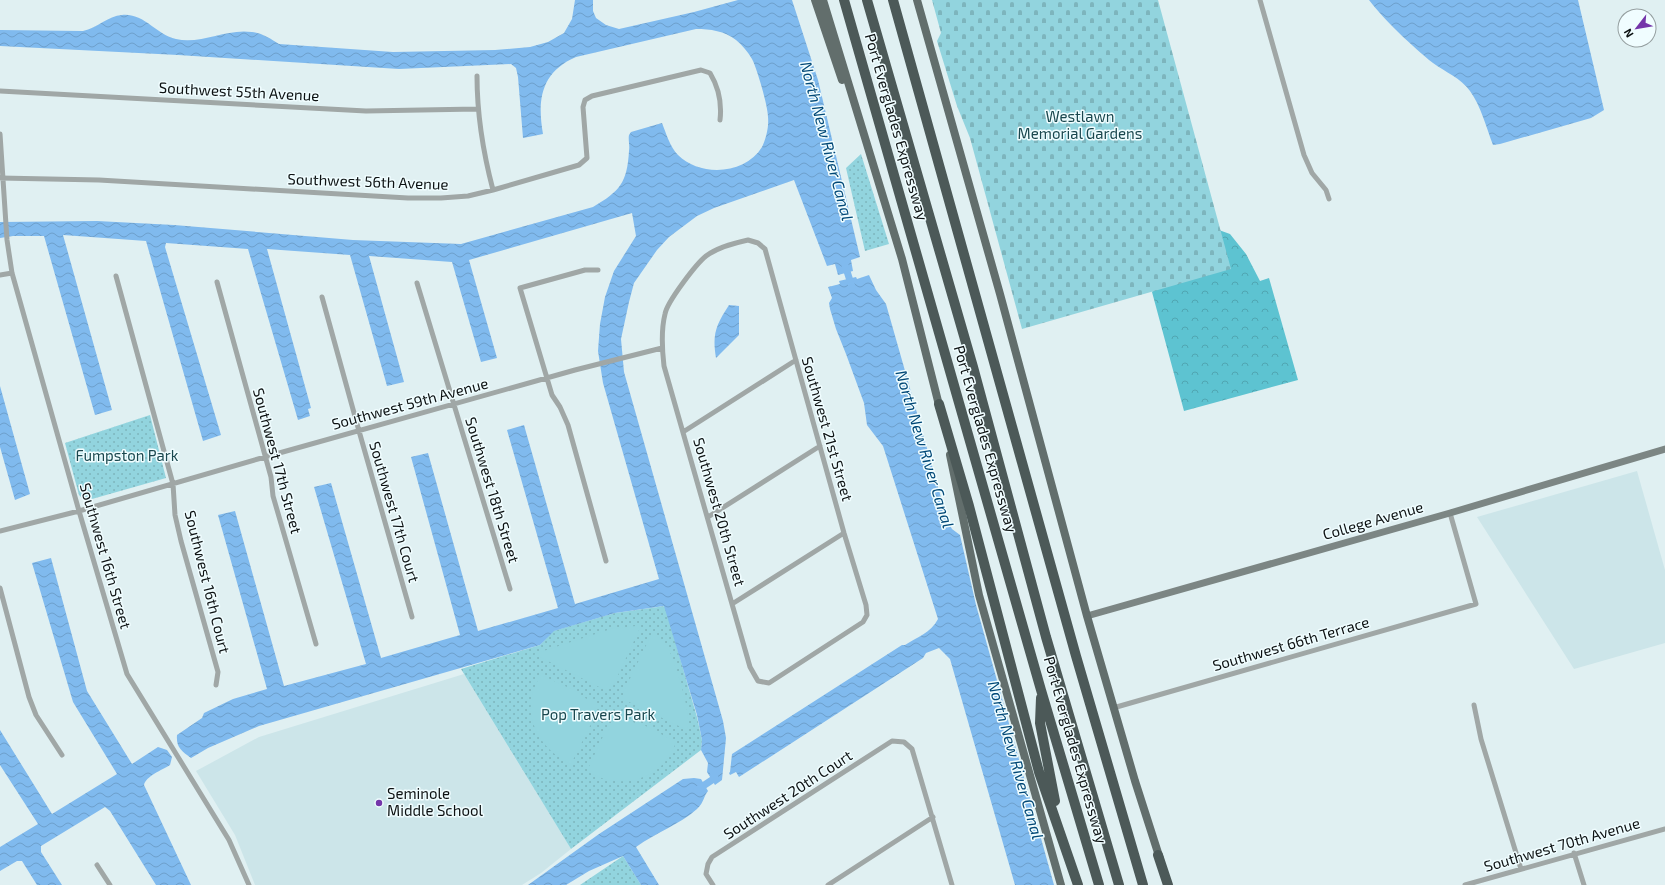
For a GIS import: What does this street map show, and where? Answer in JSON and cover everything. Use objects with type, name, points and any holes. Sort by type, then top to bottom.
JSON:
[{"type":"highway","name":"Port Everglades Expressway","points":[[844,0],[1041,690],[1099,885]]},
{"type":"highway","points":[[867,0],[973,367],[1046,637],[1119,885]]},
{"type":"highway","name":"Port Everglades Expressway","points":[[893,0],[1090,706],[1143,885]]},
{"type":"highway","points":[[939,404],[969,506],[1039,772],[1078,885]]},
{"type":"highway","points":[[1041,690],[1040,723],[1072,885]]},
{"type":"highway","points":[[1158,855],[1169,885]]},
{"type":"main road","points":[[815,0],[843,83],[868,146]]},
{"type":"main road","points":[[823,0],[902,259],[939,404],[981,602],[1061,885]]},
{"type":"main road","points":[[917,0],[1002,301],[1086,616],[1158,855]]},
{"type":"street","points":[[1260,0],[1304,155],[1312,172],[1326,190],[1329,199]]},
{"type":"street","name":"Southwest 56th Avenue","points":[[2,178],[99,180],[408,198],[468,196],[563,171],[579,165],[587,158],[584,107],[585,100],[592,96],[701,70],[710,73],[715,81],[721,106],[720,120]]},
{"type":"street","points":[[477,76],[477,109],[487,168],[493,190]]},
{"type":"street","name":"Southwest 55th Avenue","points":[[0,91],[366,110],[477,109]]},
{"type":"street","name":"Southwest 16th Street","points":[[0,134],[7,240],[12,273],[79,511],[127,674],[225,834],[238,858],[249,885]]},
{"type":"street","name":"Southwest 21st Street","points":[[662,348],[665,312],[680,286],[705,256],[726,245],[748,240],[758,243],[765,249],[844,533],[866,605],[867,615],[863,622],[769,684],[758,681]]},
{"type":"street","points":[[598,270],[584,270],[520,288],[552,396],[560,407],[568,425],[606,561]]},
{"type":"street","points":[[0,275],[12,273]]},
{"type":"street","name":"Southwest 16th Court","points":[[116,276],[173,484],[175,515],[181,541],[218,672],[216,686]]},
{"type":"street","name":"Southwest 17th Street","points":[[217,282],[265,457],[273,496],[316,644]]},
{"type":"street","name":"Southwest 18th Street","points":[[417,283],[510,589]]},
{"type":"street","name":"Southwest 17th Court","points":[[322,297],[358,431],[412,617]]},
{"type":"street","name":"Southwest 59th Avenue","points":[[0,531],[79,511],[546,378],[662,348]]},
{"type":"street","name":"Southwest 20th Street","points":[[662,348],[664,366],[750,667],[758,681]]},
{"type":"street","points":[[683,432],[796,360]]},
{"type":"street","points":[[708,517],[820,446]]},
{"type":"street","name":"College Avenue","points":[[1086,616],[1450,513],[1665,448]]},
{"type":"street","name":"Southwest 66th Terrace","points":[[1113,708],[1476,604],[1450,513]]},
{"type":"street","points":[[732,604],[844,533]]},
{"type":"street","points":[[0,588],[29,697],[36,715],[62,755]]},
{"type":"street","points":[[1474,705],[1481,739],[1521,869]]},
{"type":"street","name":"Southwest 20th Court","points":[[713,885],[706,874],[708,864],[712,857],[892,742],[904,742],[912,749],[933,817]]},
{"type":"street","points":[[828,885],[933,817],[952,885]]},
{"type":"street","name":"Southwest 70th Avenue","points":[[1465,885],[1574,853],[1665,829]]},
{"type":"street","points":[[1574,853],[1584,885]]},
{"type":"street","points":[[97,865],[110,885]]},
{"type":"shaded area","points":[[1637,471],[1665,570],[1665,643],[1574,669],[1477,517]]},
{"type":"shaded area","name":"Seminole Middle School","points":[[464,674],[571,849],[541,873],[522,885],[255,885],[235,835],[196,771],[259,737]]},
{"type":"green space","name":"Westlawn Memorial Gardens","points":[[932,0],[1158,0],[1231,269],[1022,329],[970,138],[957,106],[937,41],[941,33]]},
{"type":"green space","points":[[861,154],[889,244],[865,251],[846,168]]},
{"type":"green space","points":[[1205,225],[1230,234],[1246,254],[1260,281],[1269,278],[1298,380],[1184,411],[1152,292]]},
{"type":"green space","name":"Fumpston Park","points":[[150,415],[166,478],[85,501],[79,495],[65,443]]},
{"type":"green space","name":"Pop Travers Park","points":[[665,606],[697,717],[702,740],[701,750],[571,849],[461,669],[540,645],[553,631],[615,613]]},
{"type":"green space","points":[[636,626],[640,628],[612,688],[605,690],[534,654],[611,629]]},
{"type":"green space","points":[[653,631],[667,647],[676,667],[688,714],[687,730],[625,700],[623,693]]},
{"type":"green space","points":[[541,675],[580,693],[579,695],[595,703],[597,709],[589,723],[591,724],[571,764],[548,748],[540,738],[534,726],[531,714],[531,701],[534,688]]},
{"type":"green space","points":[[621,716],[637,724],[638,722],[676,742],[670,755],[662,766],[639,779],[613,781],[587,771],[605,732],[607,733],[615,719]]},
{"type":"green space","points":[[623,856],[641,885],[580,885]]},
{"type":"water","points":[[575,0],[593,0],[593,11],[596,18],[606,25],[619,29],[694,12],[738,0],[792,0],[818,80],[860,257],[851,260],[853,271],[838,275],[835,264],[827,266],[794,180],[714,208],[697,216],[669,237],[657,250],[634,283],[621,339],[624,372],[723,721],[726,738],[722,780],[715,785],[707,772],[708,763],[701,750],[702,740],[697,715],[664,606],[615,613],[554,631],[540,645],[259,726],[208,748],[191,758],[178,746],[177,735],[202,718],[204,713],[233,699],[267,689],[218,515],[235,511],[284,686],[366,664],[314,487],[331,483],[381,658],[460,635],[411,457],[428,453],[478,631],[558,608],[507,430],[524,425],[575,604],[659,579],[603,383],[598,351],[600,324],[605,297],[614,271],[636,236],[632,213],[469,260],[497,358],[481,362],[452,262],[369,256],[404,382],[387,386],[350,255],[267,249],[311,408],[308,409],[310,416],[298,420],[248,249],[166,243],[165,247],[221,435],[203,441],[146,241],[63,235],[112,410],[95,415],[44,236],[13,236],[0,238],[0,222],[97,221],[174,225],[353,240],[461,244],[593,207],[616,191],[624,179],[628,162],[629,135],[631,132],[662,123],[668,140],[673,148],[678,155],[687,162],[710,170],[734,168],[745,163],[762,147],[768,129],[768,112],[759,79],[749,54],[732,37],[712,30],[696,29],[576,57],[564,63],[555,71],[544,88],[541,110],[543,134],[523,138],[518,77],[516,68],[511,64],[399,69],[178,55],[0,46],[0,30],[83,31],[117,16],[130,15],[137,17],[169,37],[185,40],[195,40],[242,31],[266,36],[279,44],[393,52],[495,50],[530,47],[548,42],[564,33],[572,19]]},
{"type":"water","points":[[1369,0],[1578,0],[1604,110],[1591,118],[1493,145],[1477,103],[1466,86],[1433,63],[1417,49],[1391,25]]},
{"type":"water","points":[[869,275],[876,290],[886,304],[948,522],[952,529],[960,535],[976,605],[1054,885],[1015,885],[950,659],[939,648],[926,653],[923,658],[739,777],[736,772],[730,775],[729,773],[732,754],[902,645],[905,645],[923,634],[932,628],[938,619],[883,446],[867,425],[864,403],[830,309],[829,303],[832,298],[828,287],[840,284],[839,281],[856,277],[857,279]]},
{"type":"water","points":[[729,305],[739,306],[739,335],[716,358],[716,330]]},
{"type":"water","points":[[0,386],[30,494],[15,500],[0,447]]},
{"type":"water","points":[[51,558],[87,691],[132,764],[158,747],[167,750],[172,757],[170,765],[151,776],[144,785],[191,885],[156,885],[110,811],[105,807],[41,846],[41,852],[62,885],[37,885],[22,861],[17,861],[0,871],[0,847],[38,824],[0,765],[0,730],[52,814],[117,774],[73,702],[32,563]]},
{"type":"water","points":[[683,779],[701,779],[708,791],[700,806],[683,820],[636,847],[659,885],[641,885],[623,856],[589,871],[566,885],[528,885],[599,834]]},
{"type":"waterway","name":"North New River Canal","points":[[845,265],[852,287]]},
{"type":"waterway","points":[[697,790],[715,778],[713,772]]},
{"type":"place","name":"Seminole Middle School","points":[[379,803]]}]
